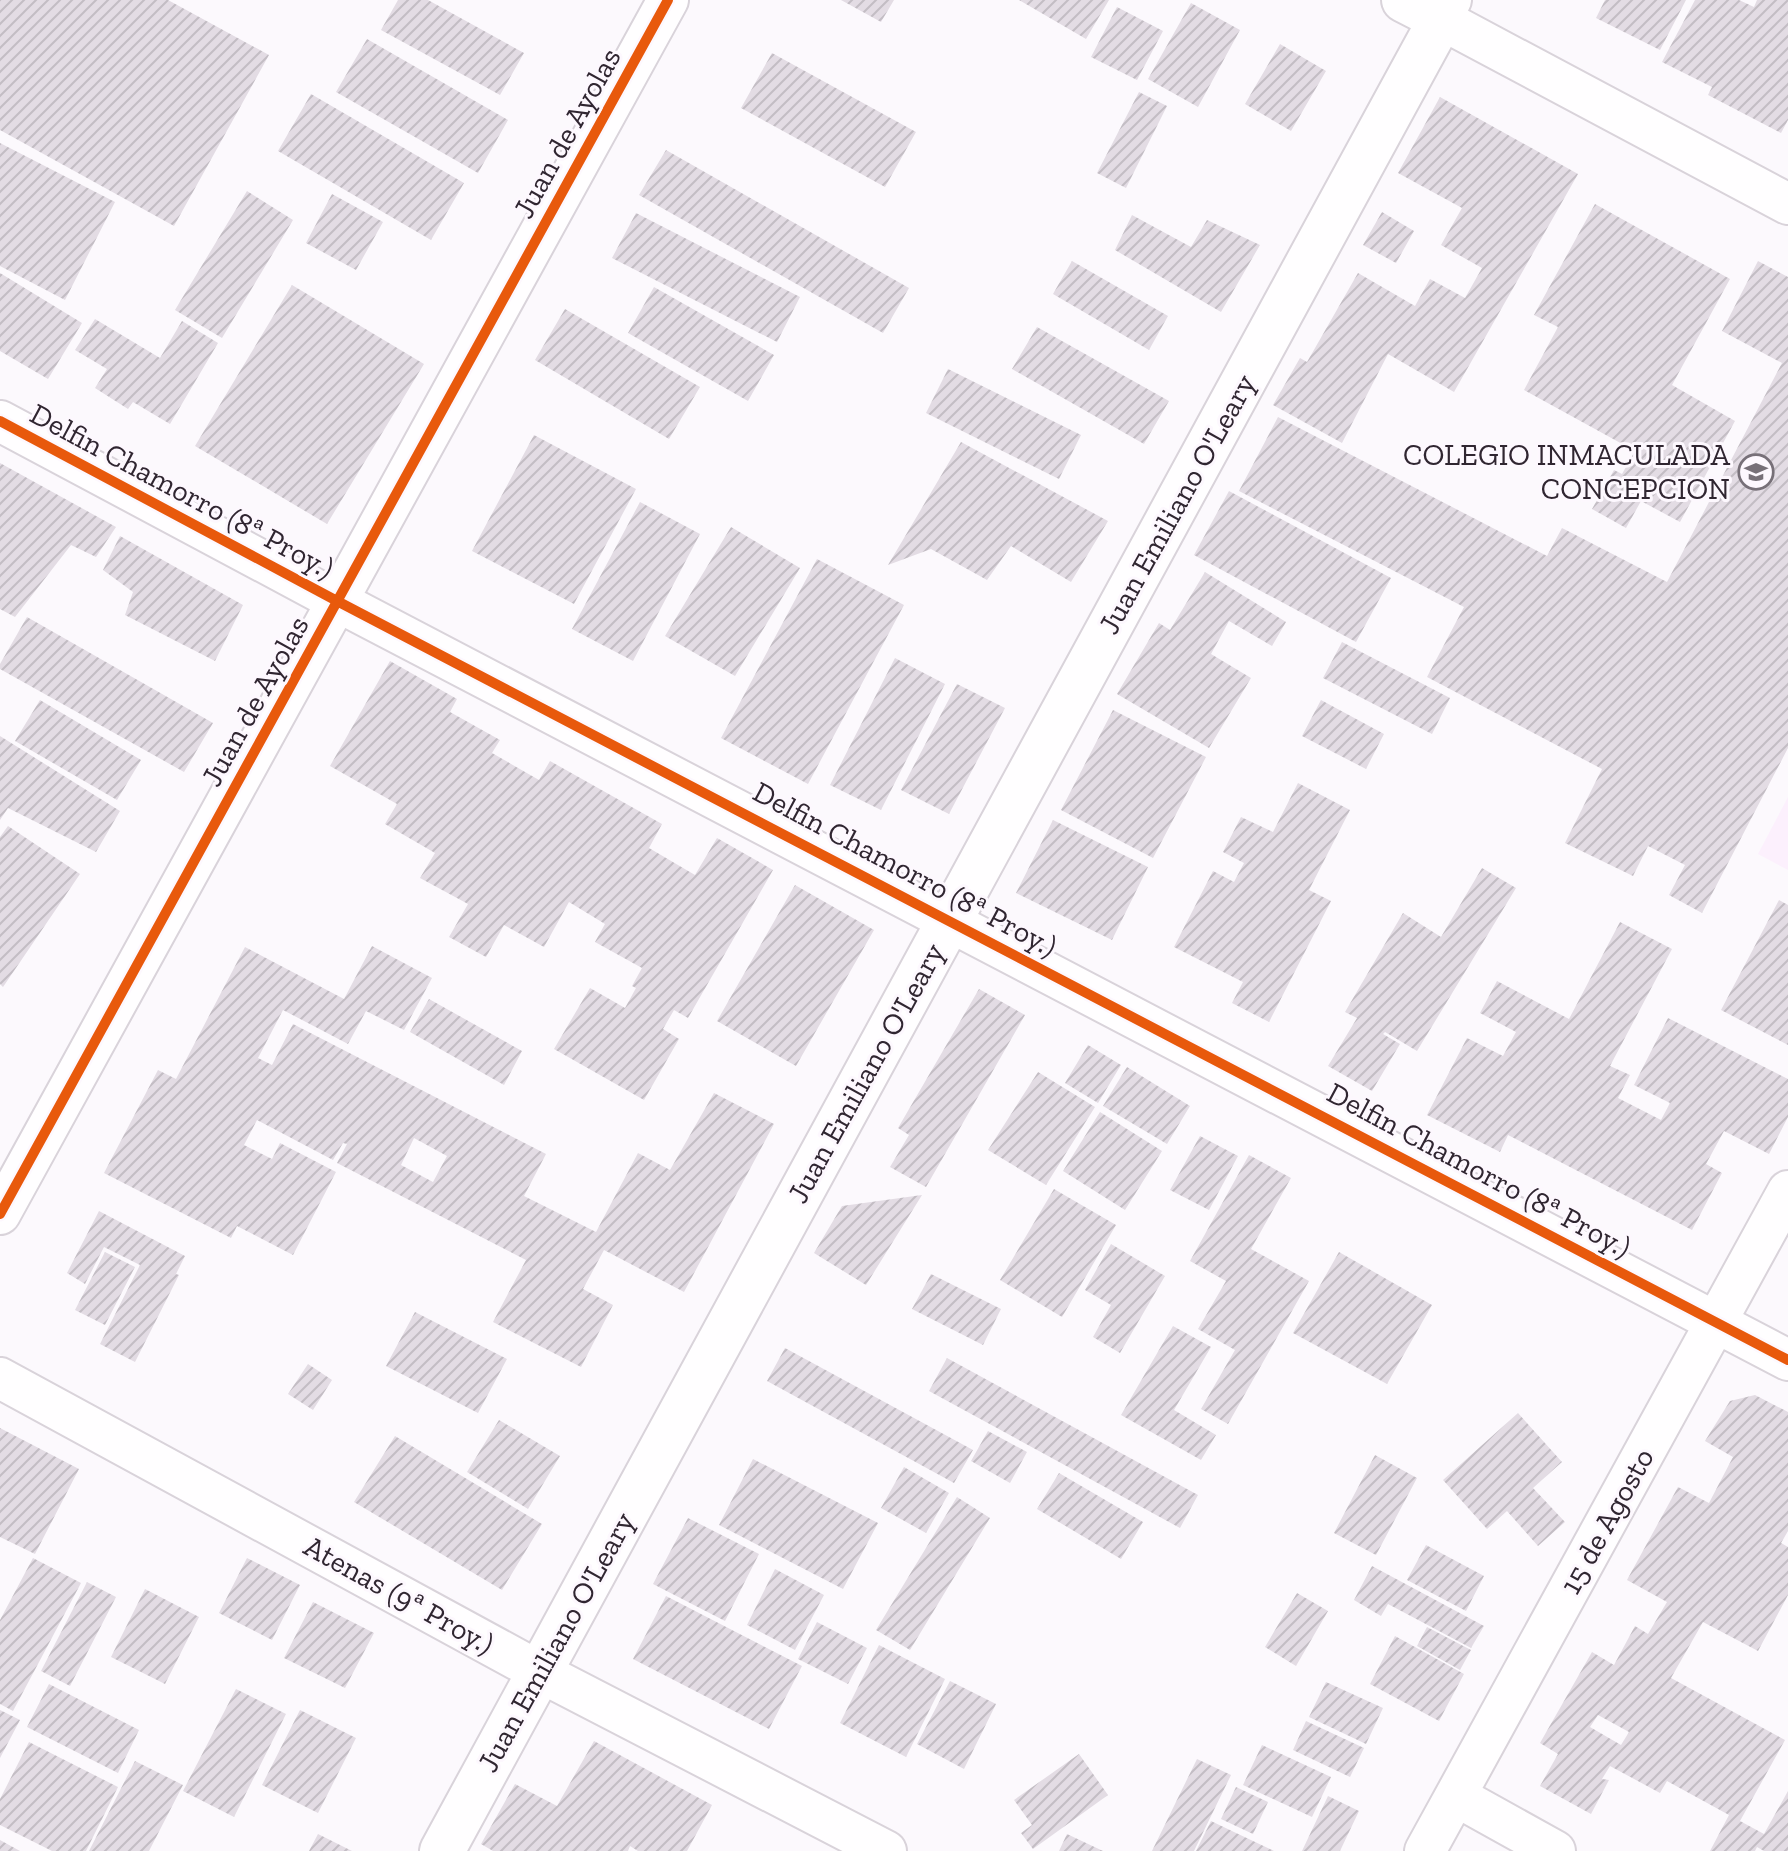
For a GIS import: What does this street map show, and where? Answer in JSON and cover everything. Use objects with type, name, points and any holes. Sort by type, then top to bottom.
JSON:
[{"type":"main road","name":"Juan Emiliano O'Leary","points":[[442,1851],[950,920],[1432,6]]},
{"type":"street","name":"Juan de Ayolas","points":[[0,1214],[668,0]]},
{"type":"street","points":[[1432,6],[1788,204]]},
{"type":"street","name":"Delfin Chamorro (8ª Proy.)","points":[[0,421],[337,601],[1788,1360]]},
{"type":"street","name":"15 de Agosto","points":[[1425,1851],[1788,1191]]},
{"type":"street","name":"Atenas (9ª Proy.)","points":[[0,1378],[540,1672],[886,1851]]},
{"type":"street","points":[[1456,1796],[1555,1851]]},
{"type":"shaded area","points":[[1788,797],[1788,870],[1758,854]]},
{"type":"building","points":[[0,0],[168,0],[269,55],[174,226],[0,130]]},
{"type":"building","points":[[398,0],[428,0],[524,53],[500,95],[381,30]]},
{"type":"building","points":[[841,0],[894,0],[881,22]]},
{"type":"building","points":[[1019,0],[1109,0],[1086,39]]},
{"type":"building","points":[[1605,0],[1686,0],[1660,50],[1596,18]]},
{"type":"building","points":[[1695,0],[1739,0],[1754,7],[1757,0],[1788,0],[1788,120],[1781,133],[1708,95],[1712,87],[1662,62]]},
{"type":"building","points":[[1191,3],[1240,30],[1198,107],[1148,79]]},
{"type":"building","points":[[1117,7],[1163,31],[1137,80],[1091,57]]},
{"type":"building","points":[[367,39],[508,120],[478,173],[336,92]]},
{"type":"building","points":[[1280,44],[1326,71],[1291,131],[1245,104]]},
{"type":"building","points":[[772,53],[916,132],[885,187],[741,108]]},
{"type":"building","points":[[1139,92],[1167,106],[1126,188],[1097,173]]},
{"type":"building","points":[[311,94],[464,183],[431,240],[278,151]]},
{"type":"building","points":[[1440,97],[1578,174],[1454,392],[1388,354],[1342,443],[1273,405],[1300,358],[1307,362],[1358,273],[1415,306],[1430,279],[1465,298],[1482,268],[1441,245],[1462,208],[1398,173]]},
{"type":"building","points":[[0,143],[115,202],[65,300],[0,266]]},
{"type":"building","points":[[666,150],[909,288],[883,333],[639,195]]},
{"type":"building","points":[[247,191],[293,220],[222,338],[175,310]]},
{"type":"building","points":[[332,194],[383,222],[356,270],[306,243]]},
{"type":"building","points":[[1595,204],[1730,279],[1672,385],[1735,421],[1680,522],[1641,501],[1626,528],[1592,509],[1614,470],[1622,474],[1635,451],[1524,390],[1558,327],[1534,315]]},
{"type":"building","points":[[1382,212],[1414,231],[1396,263],[1363,245]]},
{"type":"building","points":[[636,213],[800,297],[777,342],[612,258]]},
{"type":"building","points":[[1132,215],[1191,247],[1207,220],[1260,245],[1221,312],[1115,250]]},
{"type":"building","points":[[1072,261],[1168,316],[1149,350],[1053,294]]},
{"type":"building","points":[[1758,261],[1788,277],[1788,748],[1702,913],[1669,895],[1685,865],[1648,846],[1633,876],[1565,843],[1602,769],[1427,677],[1464,607],[1239,491],[1278,417],[1547,556],[1562,528],[1667,582],[1782,363],[1722,331]]},
{"type":"building","points":[[0,273],[82,323],[48,379],[0,351]]},
{"type":"building","points":[[292,285],[424,364],[327,524],[195,446]]},
{"type":"building","points":[[654,287],[774,355],[748,401],[628,333]]},
{"type":"building","points":[[565,309],[700,387],[669,439],[535,360]]},
{"type":"building","points":[[95,319],[160,358],[182,321],[218,343],[170,424],[133,402],[128,409],[95,388],[107,369],[75,350]]},
{"type":"building","points":[[1037,327],[1169,401],[1144,444],[1012,369]]},
{"type":"building","points":[[948,369],[1081,435],[1059,479],[926,413]]},
{"type":"building","points":[[534,435],[636,489],[574,604],[472,551]]},
{"type":"building","points":[[961,442],[1108,521],[1071,582],[1011,546],[987,580],[931,549],[888,565]]},
{"type":"building","points":[[0,463],[116,527],[96,557],[71,545],[15,617],[0,609]]},
{"type":"building","points":[[1229,491],[1391,578],[1356,642],[1194,555]]},
{"type":"building","points":[[640,502],[700,534],[633,661],[572,629]]},
{"type":"building","points":[[731,527],[800,568],[735,676],[665,636]]},
{"type":"building","points":[[120,536],[243,605],[215,661],[125,615],[133,592],[103,570]]},
{"type":"building","points":[[817,559],[904,605],[808,784],[721,738]]},
{"type":"building","points":[[1205,572],[1286,622],[1272,646],[1229,621],[1211,654],[1251,678],[1209,748],[1117,694],[1159,623],[1170,630]]},
{"type":"building","points":[[27,617],[213,723],[184,772],[0,669]]},
{"type":"building","points":[[1342,642],[1450,698],[1432,734],[1323,678]]},
{"type":"building","points":[[895,658],[945,684],[881,810],[830,785]]},
{"type":"building","points":[[390,661],[457,699],[450,712],[500,740],[492,753],[539,780],[550,761],[662,824],[649,848],[695,875],[717,838],[773,870],[688,1018],[674,1010],[663,1029],[679,1039],[644,1100],[554,1049],[590,988],[625,1008],[636,988],[632,986],[642,968],[595,942],[605,924],[569,902],[544,947],[504,925],[486,957],[449,937],[468,904],[420,878],[435,853],[385,824],[397,804],[330,766]]},
{"type":"building","points":[[957,684],[1005,708],[949,814],[901,790]]},
{"type":"building","points":[[40,700],[141,760],[117,800],[15,741]]},
{"type":"building","points":[[1321,700],[1384,734],[1366,769],[1302,736]]},
{"type":"building","points":[[1113,710],[1206,757],[1153,858],[1061,810]]},
{"type":"building","points":[[0,736],[120,811],[96,852],[8,808],[0,820]]},
{"type":"building","points":[[1298,783],[1350,810],[1309,890],[1331,901],[1269,1022],[1232,1003],[1243,982],[1174,947],[1213,871],[1234,882],[1244,863],[1223,852],[1241,817],[1273,832]]},
{"type":"building","points":[[1053,820],[1148,867],[1112,940],[1016,893]]},
{"type":"building","points":[[8,826],[80,874],[3,987],[0,984],[0,837]]},
{"type":"building","points":[[1482,868],[1516,888],[1417,1051],[1385,1032],[1383,1034],[1400,1044],[1372,1091],[1328,1066],[1357,1018],[1345,1012],[1403,913],[1441,937]]},
{"type":"building","points":[[795,885],[874,930],[796,1066],[717,1021]]},
{"type":"building","points":[[1779,900],[1788,905],[1788,1045],[1721,1010]]},
{"type":"building","points":[[1620,922],[1672,949],[1610,1066],[1630,1075],[1618,1098],[1661,1120],[1670,1103],[1634,1085],[1668,1018],[1788,1079],[1788,1117],[1769,1154],[1724,1131],[1706,1164],[1722,1173],[1692,1230],[1508,1135],[1500,1152],[1427,1115],[1467,1038],[1503,1056],[1516,1032],[1480,1013],[1497,981],[1569,1019]]},
{"type":"building","points":[[372,946],[432,978],[404,1030],[366,1011],[348,1044],[283,1010],[258,1058],[272,1065],[293,1024],[546,1154],[524,1196],[596,1232],[638,1153],[670,1170],[714,1093],[774,1124],[684,1292],[604,1250],[583,1289],[613,1305],[581,1367],[493,1322],[526,1260],[337,1163],[347,1144],[343,1143],[333,1160],[257,1120],[244,1145],[272,1159],[280,1143],[336,1172],[293,1255],[237,1226],[231,1238],[104,1173],[158,1070],[176,1079],[245,947],[344,999]],"holes":[[[414,1138],[447,1156],[433,1182],[401,1165]]]},
{"type":"building","points":[[979,989],[1025,1015],[926,1187],[890,1167],[909,1135],[898,1128]]},
{"type":"building","points":[[429,999],[522,1051],[504,1085],[410,1032]]},
{"type":"building","points":[[1088,1045],[1121,1065],[1098,1103],[1065,1083]]},
{"type":"building","points":[[1127,1067],[1190,1106],[1167,1144],[1103,1106]]},
{"type":"building","points":[[1038,1072],[1095,1107],[1046,1185],[988,1150]]},
{"type":"building","points":[[1100,1112],[1162,1151],[1125,1210],[1063,1171]]},
{"type":"building","points":[[1200,1136],[1238,1156],[1209,1210],[1170,1190]]},
{"type":"building","points":[[1249,1155],[1291,1178],[1251,1249],[1309,1281],[1228,1424],[1201,1409],[1235,1350],[1198,1329],[1226,1281],[1190,1261]]},
{"type":"building","points":[[1054,1189],[1116,1225],[1062,1317],[1000,1280]]},
{"type":"building","points":[[922,1195],[866,1285],[814,1253],[842,1206]]},
{"type":"building","points":[[99,1211],[185,1256],[176,1274],[179,1275],[135,1362],[100,1344],[140,1265],[104,1247],[85,1284],[67,1273]]},
{"type":"building","points":[[1111,1244],[1165,1276],[1120,1353],[1093,1337],[1111,1305],[1085,1290]]},
{"type":"building","points":[[105,1252],[135,1267],[105,1325],[75,1310]]},
{"type":"building","points":[[1339,1252],[1432,1305],[1387,1384],[1293,1333]]},
{"type":"building","points":[[931,1274],[1001,1309],[983,1345],[912,1309]]},
{"type":"building","points":[[415,1312],[507,1359],[478,1413],[386,1366]]},
{"type":"building","points":[[1173,1326],[1211,1347],[1174,1410],[1216,1435],[1201,1460],[1121,1415]]},
{"type":"building","points":[[785,1348],[973,1450],[954,1483],[767,1381]]},
{"type":"building","points":[[947,1358],[1198,1495],[1180,1528],[929,1391]]},
{"type":"building","points":[[308,1364],[332,1380],[313,1410],[288,1394]]},
{"type":"building","points":[[1755,1395],[1788,1412],[1788,1531],[1781,1543],[1788,1547],[1788,1595],[1758,1651],[1703,1622],[1671,1678],[1785,1740],[1740,1821],[1764,1834],[1788,1791],[1788,1851],[1764,1851],[1757,1847],[1755,1851],[1710,1851],[1729,1815],[1667,1781],[1660,1793],[1610,1766],[1602,1779],[1609,1780],[1591,1814],[1540,1786],[1558,1754],[1540,1743],[1592,1652],[1614,1665],[1635,1626],[1648,1634],[1667,1602],[1627,1580],[1678,1487],[1709,1503],[1733,1457],[1705,1441],[1730,1401]],"holes":[[[1598,1715],[1629,1732],[1621,1745],[1590,1727]]]},
{"type":"building","points":[[1518,1413],[1562,1462],[1533,1488],[1565,1522],[1538,1546],[1507,1511],[1487,1529],[1443,1480]]},
{"type":"building","points":[[499,1420],[560,1456],[528,1509],[467,1472]]},
{"type":"building","points":[[0,1428],[79,1469],[35,1554],[0,1537]]},
{"type":"building","points":[[988,1431],[1027,1452],[1010,1483],[971,1461]]},
{"type":"building","points":[[395,1436],[542,1524],[502,1590],[354,1502]]},
{"type":"building","points":[[1375,1455],[1417,1478],[1376,1555],[1334,1533]]},
{"type":"building","points":[[753,1459],[878,1523],[843,1589],[719,1525]]},
{"type":"building","points":[[904,1467],[949,1493],[926,1533],[881,1508]]},
{"type":"building","points":[[1059,1473],[1143,1522],[1121,1559],[1037,1509]]},
{"type":"building","points":[[957,1497],[990,1518],[910,1650],[876,1630]]},
{"type":"building","points":[[688,1518],[759,1554],[725,1621],[653,1584]]},
{"type":"building","points":[[1426,1545],[1484,1576],[1466,1611],[1407,1580]]},
{"type":"building","points":[[33,1558],[81,1583],[13,1711],[0,1704],[0,1620]]},
{"type":"building","points":[[247,1558],[300,1585],[272,1640],[219,1613]]},
{"type":"building","points":[[1372,1566],[1484,1626],[1471,1648],[1388,1604],[1381,1616],[1354,1600]]},
{"type":"building","points":[[775,1569],[824,1595],[795,1650],[747,1625]]},
{"type":"building","points":[[87,1582],[116,1597],[70,1686],[41,1671]]},
{"type":"building","points":[[145,1589],[199,1617],[165,1684],[111,1657]]},
{"type":"building","points":[[1297,1593],[1328,1611],[1296,1666],[1265,1647]]},
{"type":"building","points":[[666,1596],[802,1666],[769,1729],[633,1659]]},
{"type":"building","points":[[313,1602],[374,1633],[345,1688],[284,1658]]},
{"type":"building","points":[[817,1622],[867,1648],[848,1684],[798,1659]]},
{"type":"building","points":[[1427,1627],[1471,1650],[1460,1670],[1417,1646]]},
{"type":"building","points":[[1395,1636],[1464,1674],[1439,1721],[1370,1684]]},
{"type":"building","points":[[879,1645],[945,1679],[906,1757],[840,1723]]},
{"type":"building","points":[[950,1681],[996,1704],[964,1769],[917,1744]]},
{"type":"building","points":[[1326,1682],[1383,1708],[1366,1744],[1309,1717]]},
{"type":"building","points":[[49,1684],[139,1730],[118,1773],[27,1727]]},
{"type":"building","points":[[236,1689],[286,1714],[234,1817],[183,1791]]},
{"type":"building","points":[[0,1710],[20,1720],[0,1758]]},
{"type":"building","points":[[300,1710],[356,1738],[318,1813],[262,1785]]},
{"type":"building","points":[[1306,1721],[1364,1748],[1350,1777],[1293,1750]]},
{"type":"building","points":[[594,1741],[712,1805],[687,1851],[638,1851],[630,1846],[628,1851],[493,1851],[481,1844],[515,1784],[557,1806]]},
{"type":"building","points":[[29,1742],[118,1787],[86,1851],[52,1851],[0,1825],[0,1799]]},
{"type":"building","points":[[1262,1745],[1331,1777],[1312,1817],[1243,1785]]},
{"type":"building","points":[[1079,1754],[1108,1795],[1033,1849],[1021,1833],[1032,1825],[1014,1800]]},
{"type":"building","points":[[1197,1759],[1231,1775],[1194,1851],[1152,1851]]},
{"type":"building","points":[[135,1761],[183,1785],[149,1851],[89,1851]]},
{"type":"building","points":[[1236,1787],[1268,1802],[1253,1834],[1221,1819]]},
{"type":"building","points":[[1328,1796],[1359,1811],[1340,1851],[1302,1851]]},
{"type":"building","points":[[1211,1821],[1234,1832],[1274,1851],[1196,1851]]},
{"type":"building","points":[[318,1834],[352,1851],[309,1851]]},
{"type":"building","points":[[1067,1834],[1103,1851],[1059,1851]]},
{"type":"building","points":[[0,1840],[20,1851],[0,1851]]},
{"type":"cycle path","points":[[0,1214],[668,0]]},
{"type":"cycle path","points":[[0,421],[337,601],[1788,1360]]},
{"type":"place","name":"COLEGIO INMACULADA CONCEPCION","points":[[1756,472]]}]
